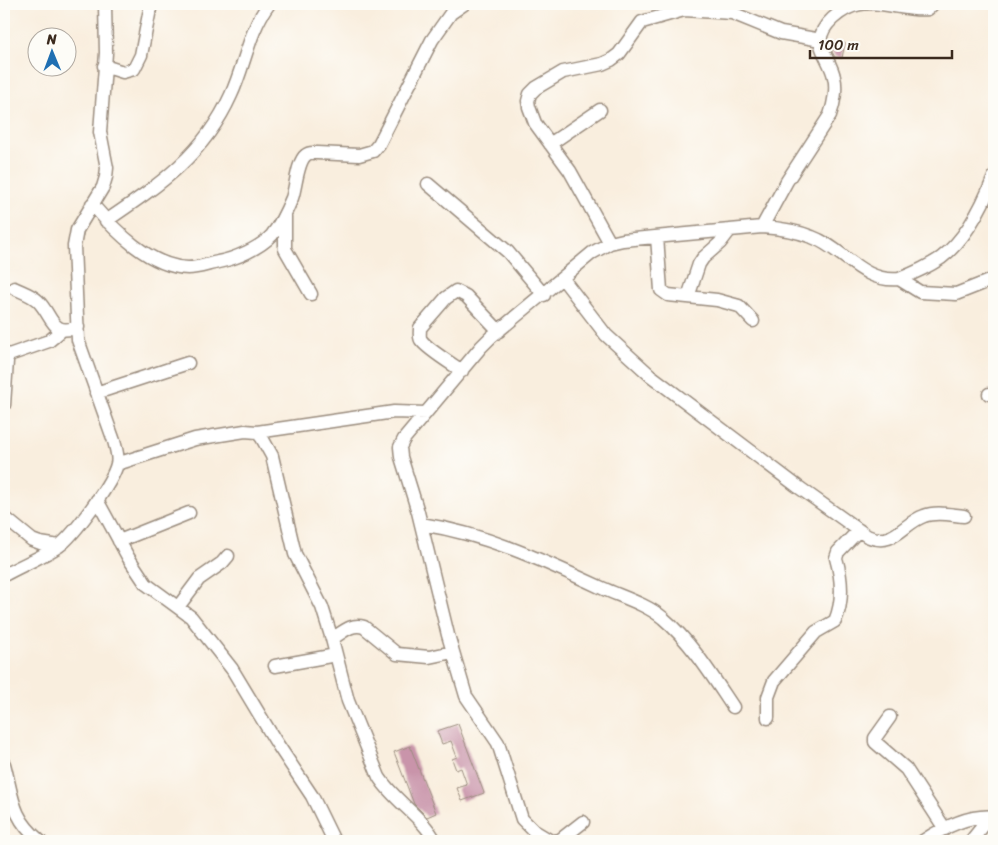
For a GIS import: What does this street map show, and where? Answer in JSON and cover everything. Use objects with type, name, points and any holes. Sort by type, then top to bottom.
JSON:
[{"type":"street","points":[[4,575],[59,546],[67,539],[97,500],[117,464],[114,441],[78,340],[75,237],[77,230],[102,186],[107,168],[100,132],[105,4]]},
{"type":"street","points":[[104,66],[123,72],[134,69],[140,55],[151,4]]},
{"type":"street","points":[[106,221],[159,185],[188,159],[214,128],[232,94],[258,20],[270,4]]},
{"type":"street","points":[[92,204],[106,221],[148,256],[156,260],[178,267],[190,268],[232,260],[271,236],[276,230],[292,196],[301,162],[305,155],[310,153],[359,155],[373,151],[379,144],[432,40],[451,13],[464,4]]},
{"type":"street","points":[[762,227],[787,181],[834,106],[835,78],[821,46],[821,40],[822,34],[834,17],[839,12],[860,4],[888,5],[922,10],[928,9],[933,4]]},
{"type":"street","points":[[610,243],[595,212],[570,171],[538,129],[529,107],[530,94],[536,88],[563,72],[602,64],[610,60],[619,54],[638,25],[647,20],[684,10],[732,13],[781,33],[821,40]]},
{"type":"street","points":[[550,144],[600,110]]},
{"type":"street","points":[[583,822],[560,840],[554,841],[534,831],[522,820],[498,743],[466,696],[421,524],[401,457],[400,448],[404,439],[482,347],[592,253],[610,243],[623,240],[762,227],[776,228],[812,236],[873,276],[892,280],[898,279],[939,259],[948,251],[979,211],[994,177]]},
{"type":"street","points":[[428,184],[508,252],[544,295]]},
{"type":"street","points":[[286,210],[285,243],[287,255],[311,294]]},
{"type":"street","points":[[688,296],[699,264],[730,230]]},
{"type":"street","points":[[271,236],[285,243]]},
{"type":"street","points":[[657,237],[661,290],[668,295],[717,300],[739,306],[753,321]]},
{"type":"street","points":[[563,279],[606,335],[650,375],[867,536],[880,540],[897,534],[922,516],[931,514],[964,516]]},
{"type":"street","points":[[898,279],[920,292],[948,294],[961,293],[994,279]]},
{"type":"street","points":[[14,288],[38,300],[56,326],[62,330],[78,327]]},
{"type":"street","points":[[462,371],[421,340],[420,328],[446,298],[456,291],[460,292],[499,331]]},
{"type":"street","points":[[4,405],[5,355],[49,341],[62,330]]},
{"type":"street","points":[[96,394],[188,363]]},
{"type":"street","points":[[117,464],[195,439],[245,431],[258,432],[394,412],[426,413]]},
{"type":"street","points":[[258,432],[272,456],[295,554],[322,607],[348,700],[379,777],[386,788],[423,825],[435,841]]},
{"type":"street","points":[[97,500],[128,557],[146,584],[191,617],[232,669],[276,742],[312,796],[334,841]]},
{"type":"street","points":[[119,541],[189,513]]},
{"type":"street","points":[[4,517],[32,540],[59,546]]},
{"type":"street","points":[[421,524],[451,528],[496,542],[638,603],[670,625],[702,660],[733,707]]},
{"type":"street","points":[[768,718],[768,696],[774,681],[816,632],[835,621],[842,586],[836,558],[838,552],[859,530]]},
{"type":"street","points":[[178,607],[199,579],[222,563],[228,556]]},
{"type":"street","points":[[332,639],[350,627],[358,625],[364,627],[397,654],[429,657],[453,652]]},
{"type":"street","points":[[275,666],[336,655]]},
{"type":"street","points":[[890,717],[875,738],[875,742],[906,769],[945,829]]},
{"type":"street","points":[[4,764],[18,816],[30,832],[40,841]]},
{"type":"street","points":[[923,841],[945,829],[977,817],[993,817]]},
{"type":"street","points":[[971,841],[993,817]]},
{"type":"building","points":[[834,42],[845,43],[842,58],[835,57],[832,52]]},
{"type":"building","points":[[458,724],[484,793],[462,801],[457,788],[467,785],[461,768],[456,770],[452,759],[457,757],[451,741],[442,744],[437,731]]},
{"type":"building","points":[[410,746],[436,813],[427,817],[414,804],[394,752]]}]
